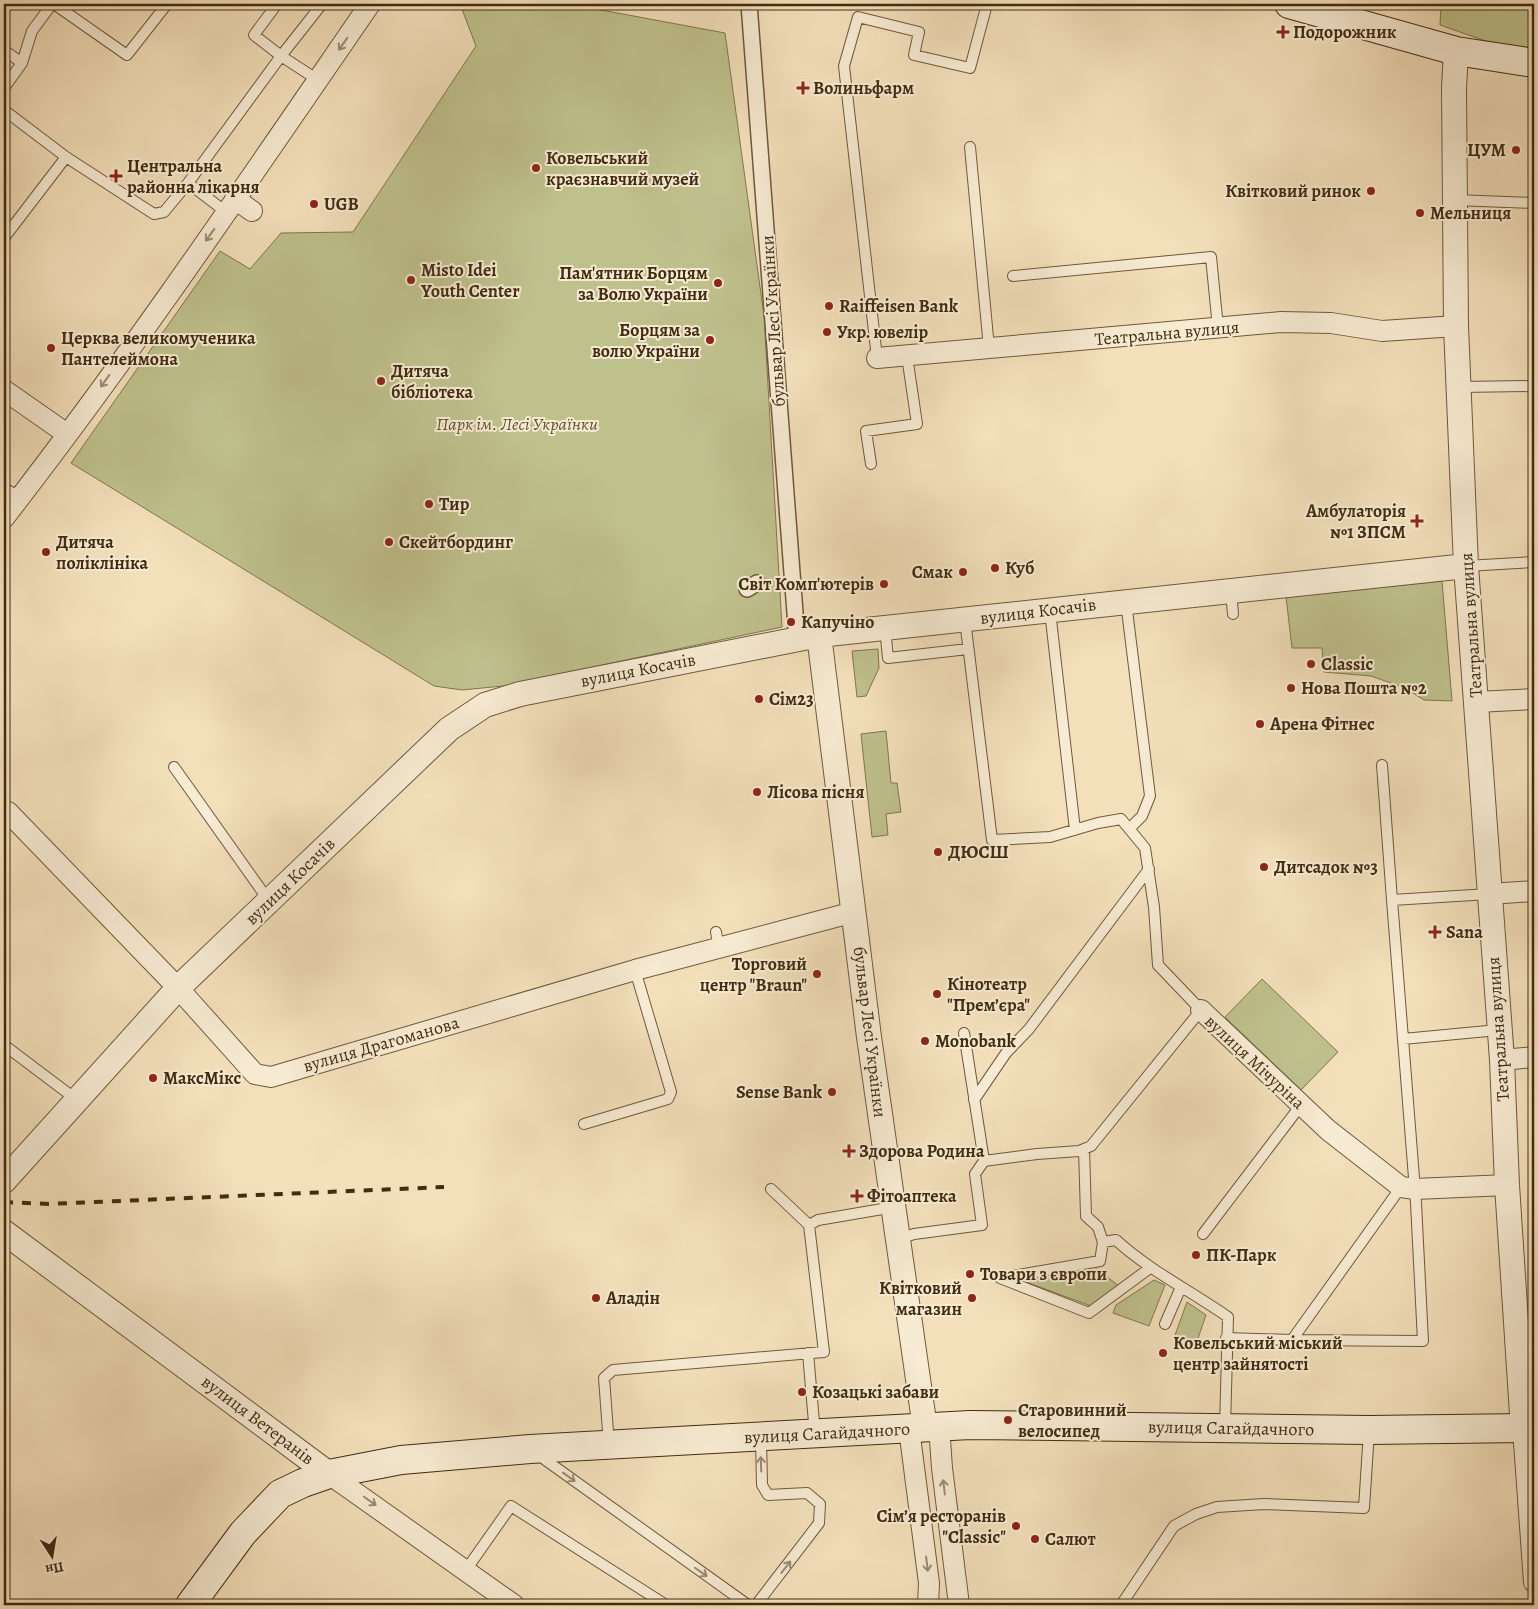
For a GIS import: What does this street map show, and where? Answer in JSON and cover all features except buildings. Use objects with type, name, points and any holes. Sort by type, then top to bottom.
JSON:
[{"type":"main road","points":[[1296,5],[1456,50],[1534,63]]},
{"type":"main road","name":"вулиця Сагайдачного","points":[[190,1605],[259,1514],[280,1494],[302,1483],[330,1474],[356,1467],[401,1460],[530,1449],[924,1428],[1528,1429]]},
{"type":"street","points":[[4,518],[12,492],[67,434],[231,205],[370,4]]},
{"type":"street","name":"бульвар Лесі Українки","points":[[749,4],[808,637],[854,912],[869,1037],[924,1428],[928,1605]]},
{"type":"street","name":"Театральна вулиця","points":[[1456,50],[1454,88],[1456,326],[1466,566],[1498,1030],[1502,1060],[1507,1185],[1520,1390],[1528,1429],[1534,1582]]},
{"type":"street","points":[[231,205],[252,210]]},
{"type":"street","name":"Театральна вулиця","points":[[877,358],[1281,322],[1331,323],[1382,331],[1456,326]]},
{"type":"street","points":[[4,390],[67,434]]},
{"type":"street","name":"вулиця Косачів","points":[[4,1181],[178,988],[449,729],[485,705],[520,694],[579,681],[808,637],[1126,601],[1466,566]]},
{"type":"street","points":[[1476,702],[1534,699]]},
{"type":"street","name":"вулиця Драгоманова","points":[[8,812],[178,988],[255,1074],[271,1077],[635,970],[717,940],[854,912]]},
{"type":"street","points":[[1489,894],[1534,892]]},
{"type":"street","name":"вулиця Мічуріна","points":[[1201,1010],[1328,1130],[1408,1188]]},
{"type":"street","points":[[1502,1060],[1534,1057]]},
{"type":"street","points":[[1408,1188],[1507,1185]]},
{"type":"street","name":"вулиця Ветеранів","points":[[4,1232],[330,1474],[466,1570],[512,1605]]},
{"type":"street","points":[[1483,1429],[1501,1419],[1513,1405],[1520,1390]]},
{"type":"street","name":"бульвар Лесі Українки","points":[[924,1428],[942,1468],[959,1605]]},
{"type":"lane","points":[[4,88],[22,63],[32,30],[53,4],[127,55],[167,4]]},
{"type":"lane","points":[[277,4],[254,34],[281,56],[318,80]]},
{"type":"lane","points":[[4,110],[66,157],[154,214],[164,212],[188,183],[281,56],[322,4]]},
{"type":"lane","points":[[877,358],[844,66],[858,17],[919,32],[914,54],[970,68],[987,4]]},
{"type":"lane","points":[[4,50],[22,63]]},
{"type":"lane","points":[[970,147],[989,348]]},
{"type":"lane","points":[[4,238],[66,157]]},
{"type":"lane","points":[[188,183],[231,205]]},
{"type":"lane","points":[[1455,200],[1534,203]]},
{"type":"lane","points":[[1013,276],[1211,257],[1218,328]]},
{"type":"lane","points":[[871,464],[866,431],[917,424],[907,356]]},
{"type":"lane","points":[[1459,387],[1534,386]]},
{"type":"lane","points":[[1466,566],[1534,562]]},
{"type":"lane","points":[[1231,590],[1233,614]]},
{"type":"lane","points":[[1126,601],[1150,796],[1142,816],[1129,829]]},
{"type":"lane","points":[[1050,611],[1074,830]]},
{"type":"lane","points":[[965,620],[992,840],[1050,837],[1121,819],[1145,848],[1158,965],[1201,1010]]},
{"type":"lane","points":[[885,628],[888,658],[968,649]]},
{"type":"lane","points":[[1226,1338],[1423,1341],[1408,1188],[1403,1039],[1382,765]]},
{"type":"lane","points":[[174,767],[269,901]]},
{"type":"lane","points":[[974,1100],[1006,1053],[1029,1029],[1148,869]]},
{"type":"lane","points":[[1392,900],[1489,894]]},
{"type":"lane","points":[[584,1124],[668,1099],[671,1092],[635,970]]},
{"type":"lane","name":"вулиця Мічуріна","points":[[1084,1149],[1091,1146],[1201,1010]]},
{"type":"lane","points":[[1403,1039],[1498,1030]]},
{"type":"lane","points":[[898,1239],[914,1234],[982,1225],[975,1174],[984,1161],[964,1032]]},
{"type":"lane","points":[[4,1045],[77,1100]]},
{"type":"lane","points":[[1203,1234],[1301,1105]]},
{"type":"lane","points":[[984,1161],[1084,1149],[1086,1216],[1098,1227],[1103,1242],[1100,1261],[1000,1278],[1090,1313],[1150,1268]]},
{"type":"lane","points":[[1292,1340],[1408,1188]]},
{"type":"lane","points":[[609,1446],[604,1378],[613,1370],[824,1352],[809,1225],[771,1189]]},
{"type":"lane","points":[[809,1225],[818,1220],[894,1207]]},
{"type":"lane","points":[[1103,1242],[1116,1240],[1150,1268],[1228,1317],[1225,1428]]},
{"type":"lane","points":[[1165,1324],[1181,1287]]},
{"type":"lane","points":[[808,1353],[815,1435]]},
{"type":"lane","points":[[1120,1605],[1174,1526],[1196,1514],[1217,1507],[1264,1504],[1364,1508],[1369,1430]]},
{"type":"lane","points":[[756,1605],[819,1523],[820,1504],[807,1493],[768,1494],[762,1484],[761,1437]]},
{"type":"lane","points":[[530,1449],[748,1605]]},
{"type":"lane","points":[[466,1570],[511,1506],[666,1605]]},
{"type":"green space","name":"Парк ім. Лесі Українки","points":[[460,4],[569,4],[725,33],[764,316],[782,627],[503,686],[462,690],[434,686],[71,463],[220,251],[250,269],[281,233],[353,232],[476,46]]},
{"type":"green space","points":[[1441,4],[1534,4],[1534,48],[1497,45],[1440,25]]},
{"type":"green space","points":[[1442,581],[1452,701],[1424,700],[1405,688],[1371,676],[1324,672],[1322,648],[1292,648],[1286,597]]},
{"type":"green space","points":[[878,649],[879,668],[866,696],[857,697],[852,651]]},
{"type":"green space","points":[[886,731],[891,783],[897,783],[901,812],[886,814],[888,835],[872,837],[861,734]]},
{"type":"green space","points":[[1262,979],[1338,1052],[1301,1090],[1225,1017]]},
{"type":"green space","points":[[1097,1269],[1119,1286],[1091,1306],[1026,1282]]},
{"type":"green space","points":[[1154,1280],[1165,1285],[1149,1326],[1113,1313],[1116,1305]]},
{"type":"green space","points":[[1187,1302],[1206,1315],[1195,1347],[1174,1338]]},
{"type":"railway","points":[[4,1202],[49,1204],[444,1187]]},
{"type":"place","name":"Подорожник","points":[[1283,32]]},
{"type":"place","name":"Волиньфарм","points":[[803,88]]},
{"type":"place","name":"ЦУМ","points":[[1516,150]]},
{"type":"place","name":"Ковельський краєзнавчий музей","points":[[536,168]]},
{"type":"place","name":"Центральна районна лікарня","points":[[116,176]]},
{"type":"place","name":"Квітковий ринок","points":[[1371,191]]},
{"type":"place","name":"UGB","points":[[314,204]]},
{"type":"place","name":"Мельниця","points":[[1420,213]]},
{"type":"place","name":"Misto Idei Youth Center","points":[[411,280]]},
{"type":"place","name":"Пам'ятник Борцям за Волю України","points":[[718,283]]},
{"type":"place","name":"Raiffeisen Bank","points":[[829,306]]},
{"type":"place","name":"Укр. ювелір","points":[[827,332]]},
{"type":"place","name":"Борцям за волю України","points":[[710,340]]},
{"type":"place","name":"Церква великомученика Пантелеймона","points":[[51,348]]},
{"type":"place","name":"Дитяча бібліотека","points":[[381,381]]},
{"type":"place","name":"Тир","points":[[429,504]]},
{"type":"place","name":"Амбулаторія №1 ЗПСМ","points":[[1417,521]]},
{"type":"place","name":"Скейтбординг","points":[[389,542]]},
{"type":"place","name":"Дитяча поліклініка","points":[[46,552]]},
{"type":"place","name":"Куб","points":[[995,568]]},
{"type":"place","name":"Смак","points":[[963,572]]},
{"type":"place","name":"Світ Комп'ютерів","points":[[884,584]]},
{"type":"place","name":"Капучіно","points":[[791,622]]},
{"type":"place","name":"Classic","points":[[1311,664]]},
{"type":"place","name":"Нова Пошта №2","points":[[1291,688]]},
{"type":"place","name":"Сім23","points":[[759,699]]},
{"type":"place","name":"Арена Фітнес","points":[[1260,724]]},
{"type":"place","name":"Лісова пісня","points":[[757,792]]},
{"type":"place","name":"ДЮСШ","points":[[938,852]]},
{"type":"place","name":"Дитсадок №3","points":[[1264,867]]},
{"type":"place","name":"Sana","points":[[1435,932]]},
{"type":"place","name":"Торговий центр \"Braun\"","points":[[817,974]]},
{"type":"place","name":"Кінотеатр \"Прем’єра\"","points":[[937,994]]},
{"type":"place","name":"Monobank","points":[[925,1041]]},
{"type":"place","name":"МаксМікс","points":[[153,1078]]},
{"type":"place","name":"Sense Bank","points":[[832,1092]]},
{"type":"place","name":"Здорова Родина","points":[[849,1151]]},
{"type":"place","name":"Фітоаптека","points":[[857,1196]]},
{"type":"place","name":"ПК-Парк","points":[[1196,1255]]},
{"type":"place","name":"Товари з європи","points":[[970,1274]]},
{"type":"place","name":"Аладін","points":[[596,1298]]},
{"type":"place","name":"Квітковий магазин","points":[[972,1298]]},
{"type":"place","name":"Ковельський міський центр зайнятості","points":[[1163,1353]]},
{"type":"place","name":"Козацькі забави","points":[[802,1392]]},
{"type":"place","name":"Старовинний велосипед","points":[[1008,1420]]},
{"type":"place","name":"Сім’я ресторанів \"Classic\"","points":[[1016,1526]]},
{"type":"place","name":"Салют","points":[[1035,1539]]}]
